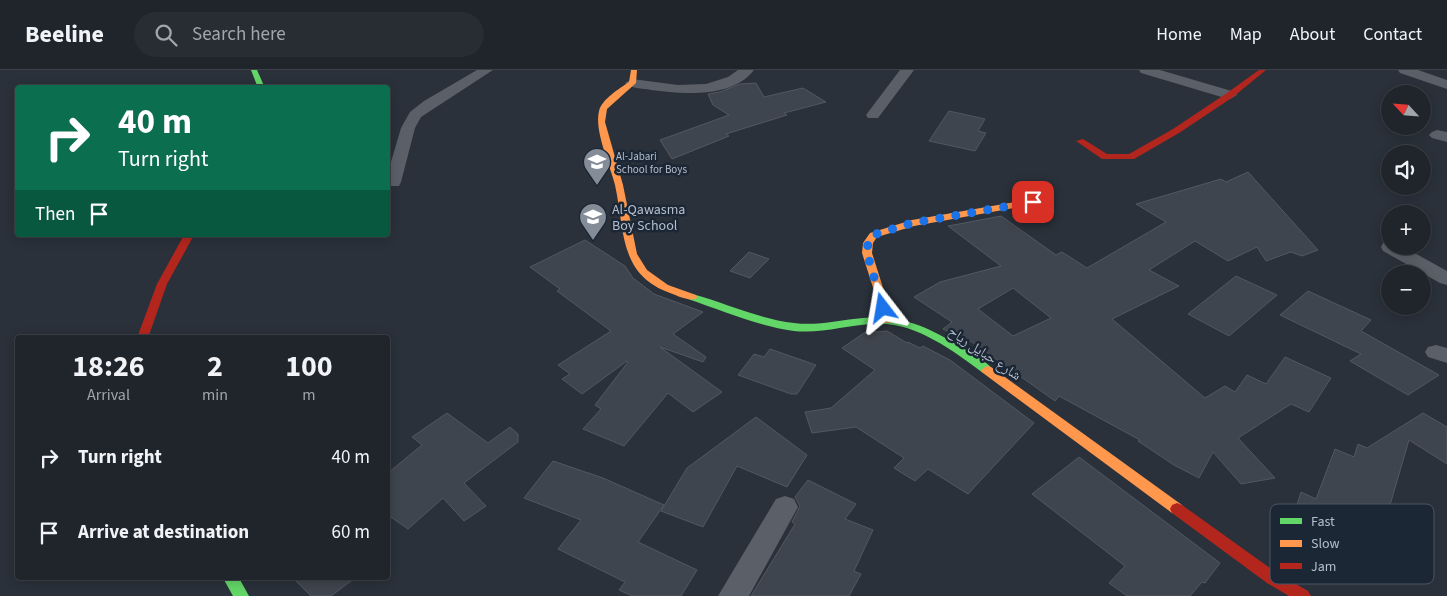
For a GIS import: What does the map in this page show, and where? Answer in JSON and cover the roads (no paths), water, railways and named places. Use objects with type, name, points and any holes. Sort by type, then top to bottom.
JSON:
[{"type":"street","points":[[254,70],[261,85]]},
{"type":"street","points":[[393,182],[408,128],[415,115],[486,70]]},
{"type":"street","points":[[633,76],[690,89],[707,89],[730,83],[747,70]]},
{"type":"street","points":[[873,114],[907,70]]},
{"type":"street","points":[[1146,70],[1230,95]]},
{"type":"street","points":[[1080,141],[1105,157],[1131,157],[1176,131],[1230,95],[1262,70]]},
{"type":"street","points":[[1405,70],[1447,85]]},
{"type":"street","name":"شارع حبايل رياح","points":[[633,76],[607,103],[601,115],[601,122],[619,185],[632,254],[643,272],[664,287],[774,324],[796,327],[819,327],[885,320],[902,322],[961,351],[1270,577]]},
{"type":"street","points":[[885,320],[881,297],[867,253],[868,243],[873,235],[912,223],[1033,202]]},
{"type":"street","points":[[143,335],[162,284],[188,237]]},
{"type":"street","points":[[1404,255],[1447,279]]},
{"type":"street","points":[[733,596],[785,506]]},
{"type":"street","points":[[232,580],[241,596]]},
{"type":"street","name":"شارع حبايل رياح","points":[[1282,584],[1302,596]]},
{"type":"place","name":"Al-Jabari School for Boys","points":[[597,186]]},
{"type":"place","name":"Al-Qawasma Boy School","points":[[593,241]]}]
